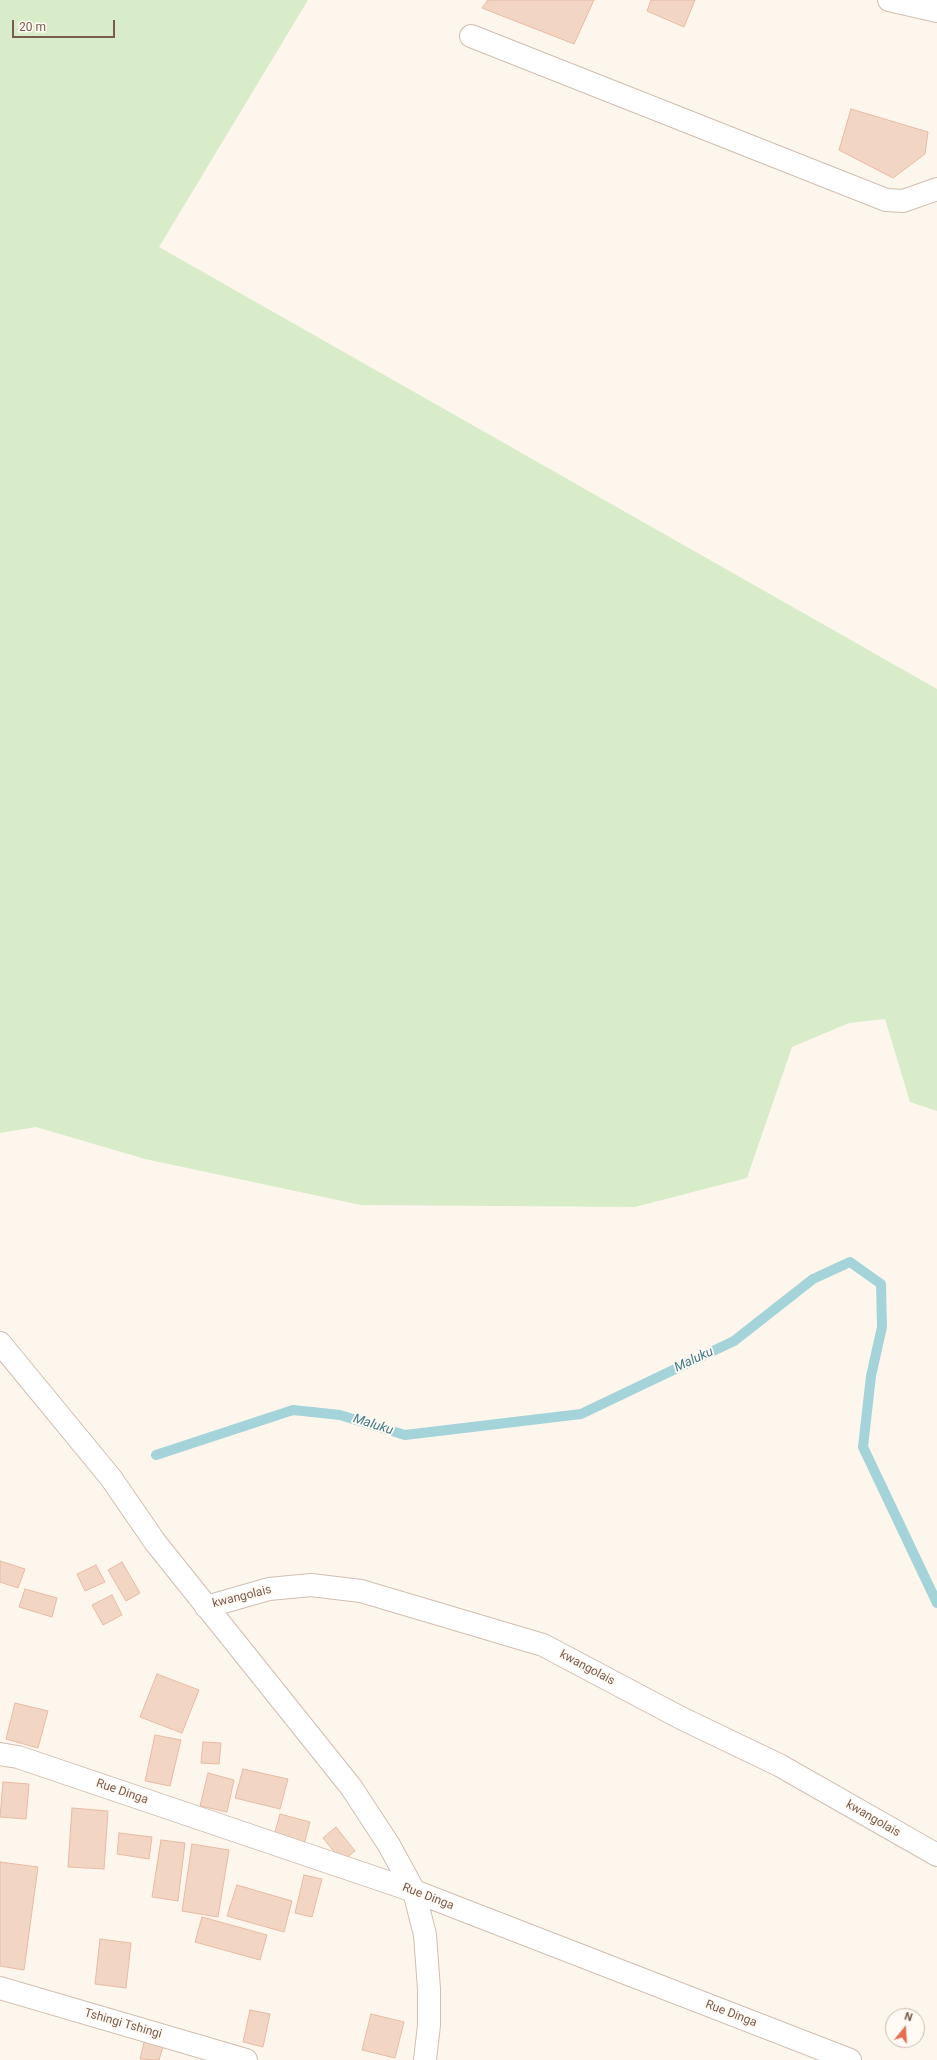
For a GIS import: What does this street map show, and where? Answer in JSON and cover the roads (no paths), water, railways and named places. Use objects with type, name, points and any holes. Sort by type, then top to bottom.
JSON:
[{"type":"street","points":[[888,0],[937,11]]},
{"type":"street","points":[[471,36],[886,200],[903,201],[937,189]]},
{"type":"street","points":[[0,1343],[111,1478],[155,1542],[351,1787],[389,1845],[414,1891],[425,1935],[429,1988],[429,2025],[425,2060]]},
{"type":"street","name":"kwangolais","points":[[206,1607],[269,1589],[311,1585],[354,1590],[543,1644],[681,1718],[778,1765],[937,1855]]},
{"type":"street","name":"Rue Dinga","points":[[0,1754],[18,1757],[414,1891],[850,2060]]},
{"type":"street","name":"Tshingi Tshingi","points":[[0,1988],[246,2060]]},
{"type":"waterway","name":"Maluku","points":[[156,1455],[293,1410],[340,1415],[405,1435],[581,1414],[734,1341],[813,1279],[850,1262],[881,1284],[882,1327],[871,1376],[863,1447],[937,1603]]}]
